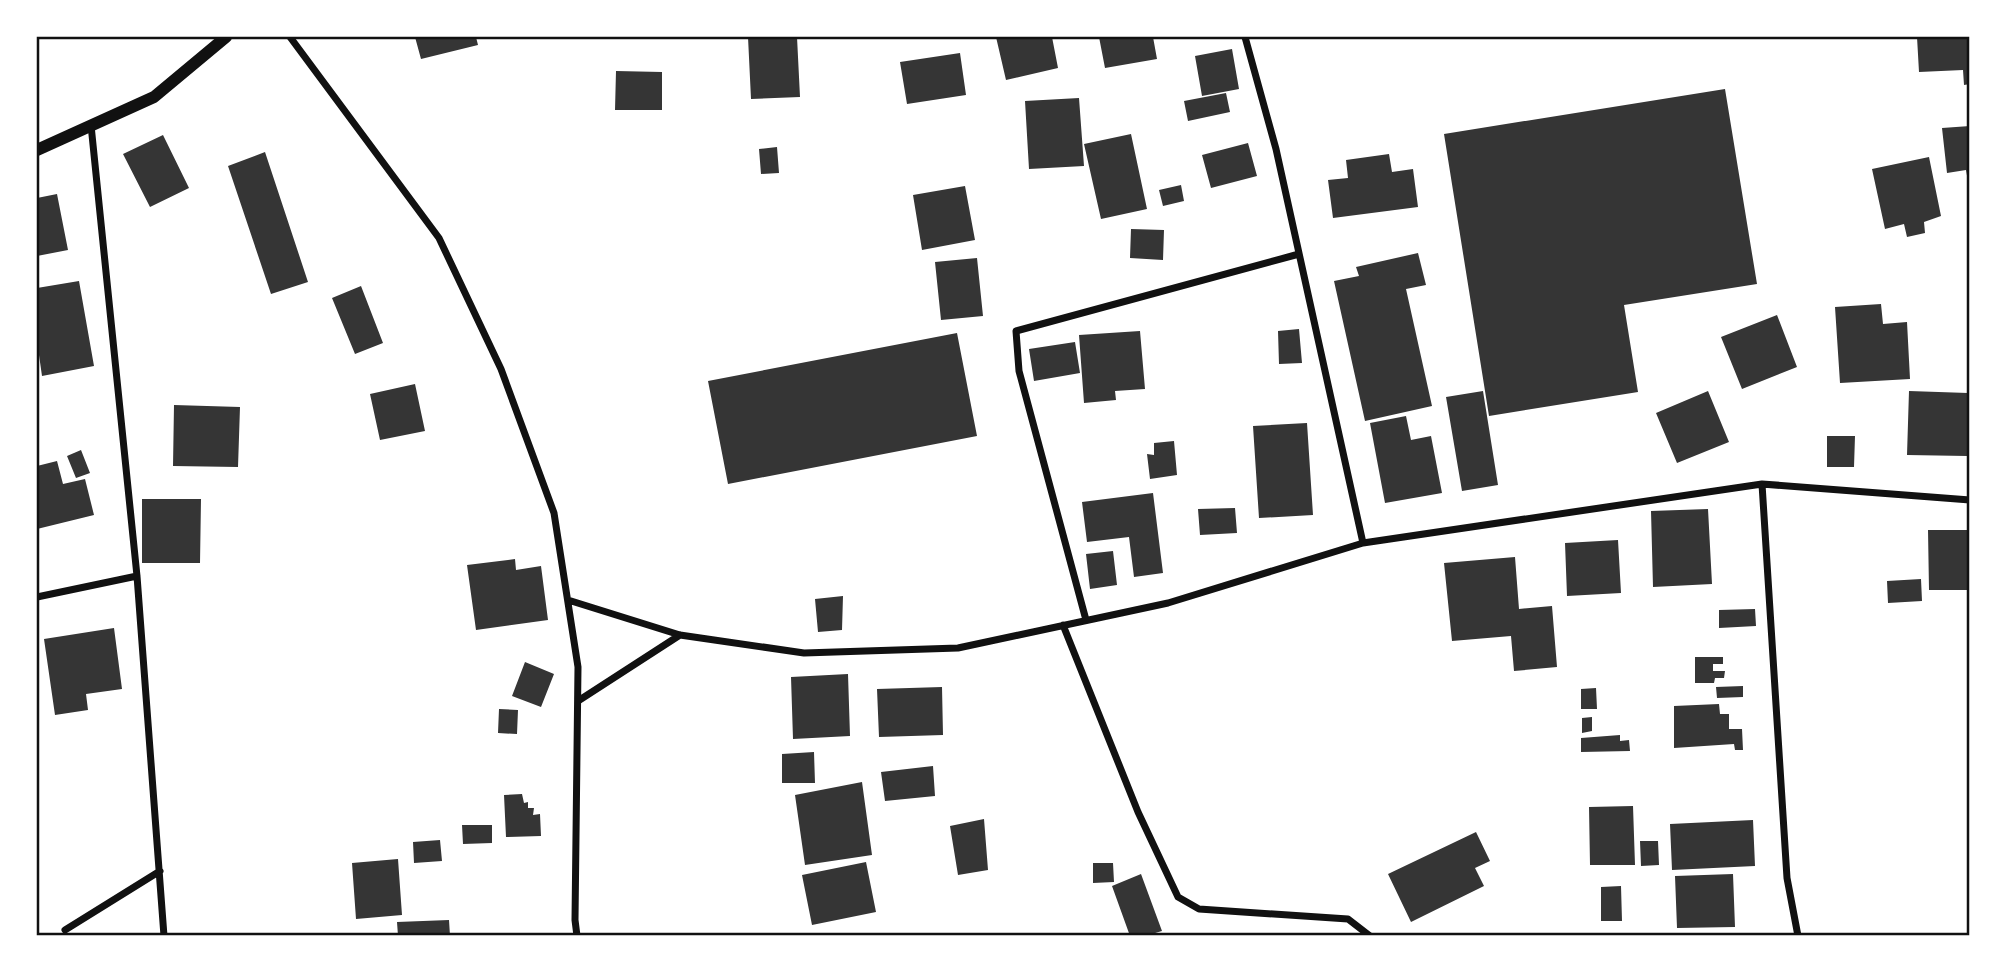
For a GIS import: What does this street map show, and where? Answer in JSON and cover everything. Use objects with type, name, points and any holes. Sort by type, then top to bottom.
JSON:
[{"type":"street","points":[[37,150],[154,97],[226,37]]},
{"type":"street","points":[[290,37],[439,238],[501,369],[554,513],[578,667],[577,936]]},
{"type":"street","points":[[1245,37],[1276,149],[1363,543]]},
{"type":"street","points":[[91,125],[137,576],[164,936]]},
{"type":"street","points":[[1086,620],[1019,371],[1016,331],[1299,254]]},
{"type":"street","points":[[568,600],[680,635],[804,653],[958,648],[1168,603],[1363,543],[1762,484],[1970,500]]},
{"type":"street","points":[[1762,484],[1787,878],[1798,936]]},
{"type":"street","points":[[37,597],[137,576]]},
{"type":"street","points":[[1063,625],[1138,812],[1178,897],[1199,909],[1348,919],[1370,936]]},
{"type":"street","points":[[578,701],[680,635]]},
{"type":"street","points":[[65,930],[160,872]]},
{"type":"building","points":[[415,37],[476,37],[478,45],[421,59]]},
{"type":"building","points":[[748,37],[797,37],[800,97],[751,99]]},
{"type":"building","points":[[996,37],[1052,37],[1058,68],[1006,80]]},
{"type":"building","points":[[1099,37],[1153,37],[1157,59],[1105,68]]},
{"type":"building","points":[[1917,37],[1970,37],[1970,84],[1964,85],[1963,70],[1919,72]]},
{"type":"building","points":[[1232,49],[1239,89],[1202,96],[1195,56]]},
{"type":"building","points":[[960,53],[966,95],[907,104],[900,62]]},
{"type":"building","points":[[616,71],[662,72],[662,110],[615,110]]},
{"type":"building","points":[[1725,89],[1757,284],[1624,305],[1638,392],[1489,416],[1444,134]]},
{"type":"building","points":[[1226,93],[1230,112],[1188,121],[1184,101]]},
{"type":"building","points":[[1079,98],[1084,166],[1029,169],[1025,101]]},
{"type":"building","points":[[1970,126],[1969,187],[1966,170],[1947,173],[1942,128]]},
{"type":"building","points":[[1131,134],[1147,209],[1101,219],[1084,144]]},
{"type":"building","points":[[163,135],[189,188],[150,207],[123,154]]},
{"type":"building","points":[[1248,143],[1257,176],[1211,188],[1202,155]]},
{"type":"building","points":[[777,147],[779,173],[761,174],[759,149]]},
{"type":"building","points":[[265,152],[308,282],[271,294],[228,166]]},
{"type":"building","points":[[1389,154],[1392,172],[1413,169],[1418,207],[1333,218],[1328,180],[1348,178],[1346,160]]},
{"type":"building","points":[[1929,157],[1941,216],[1924,222],[1925,233],[1907,237],[1904,224],[1885,229],[1872,169]]},
{"type":"building","points":[[1181,185],[1184,201],[1163,206],[1159,190]]},
{"type":"building","points":[[965,186],[975,240],[922,250],[913,195]]},
{"type":"building","points":[[57,194],[68,250],[37,256],[37,198]]},
{"type":"building","points":[[1131,229],[1164,230],[1163,260],[1130,258]]},
{"type":"building","points":[[1418,253],[1426,285],[1406,289],[1432,406],[1365,421],[1334,281],[1359,276],[1356,267]]},
{"type":"building","points":[[977,258],[983,316],[941,320],[935,262]]},
{"type":"building","points":[[79,281],[94,366],[42,376],[37,341],[37,288]]},
{"type":"building","points":[[361,286],[383,343],[355,354],[332,298]]},
{"type":"building","points":[[1881,304],[1883,324],[1907,322],[1910,379],[1840,383],[1835,307]]},
{"type":"building","points":[[1777,315],[1797,367],[1742,389],[1721,337]]},
{"type":"building","points":[[1299,329],[1302,363],[1279,364],[1278,331]]},
{"type":"building","points":[[1140,331],[1145,389],[1115,391],[1116,400],[1084,403],[1079,335]]},
{"type":"building","points":[[957,333],[977,436],[728,484],[708,381]]},
{"type":"building","points":[[1075,342],[1080,373],[1034,381],[1029,349]]},
{"type":"building","points":[[415,384],[425,431],[380,440],[370,394]]},
{"type":"building","points":[[1483,391],[1498,485],[1462,491],[1446,397]]},
{"type":"building","points":[[1708,391],[1729,442],[1677,463],[1656,413]]},
{"type":"building","points":[[1909,391],[1968,393],[1967,456],[1907,455]]},
{"type":"building","points":[[174,405],[240,407],[238,467],[173,466]]},
{"type":"building","points":[[1406,416],[1411,440],[1431,436],[1442,493],[1385,503],[1370,423]]},
{"type":"building","points":[[1307,423],[1313,515],[1259,518],[1253,426]]},
{"type":"building","points":[[1827,436],[1855,436],[1854,467],[1827,467]]},
{"type":"building","points":[[1174,441],[1177,475],[1150,479],[1147,454],[1154,455],[1154,443]]},
{"type":"building","points":[[81,450],[90,473],[76,478],[67,456]]},
{"type":"building","points":[[57,461],[63,484],[85,479],[94,515],[37,529],[37,466]]},
{"type":"building","points":[[1153,493],[1163,573],[1134,577],[1129,537],[1087,542],[1082,502]]},
{"type":"building","points":[[142,499],[201,499],[200,563],[142,563]]},
{"type":"building","points":[[1235,508],[1237,533],[1200,535],[1198,509]]},
{"type":"building","points":[[1708,509],[1712,584],[1653,587],[1651,511]]},
{"type":"building","points":[[1928,530],[1970,530],[1970,590],[1929,590]]},
{"type":"building","points":[[1618,540],[1621,593],[1567,596],[1565,543]]},
{"type":"building","points":[[1113,551],[1117,585],[1090,589],[1086,554]]},
{"type":"building","points":[[1515,557],[1519,609],[1552,606],[1557,667],[1514,671],[1511,636],[1452,641],[1444,563]]},
{"type":"building","points":[[515,559],[516,570],[541,566],[548,620],[476,630],[467,565]]},
{"type":"building","points":[[1921,579],[1922,601],[1888,603],[1887,581]]},
{"type":"building","points":[[843,596],[842,630],[818,632],[815,599]]},
{"type":"building","points":[[1755,609],[1756,626],[1719,628],[1719,610]]},
{"type":"building","points":[[114,628],[122,689],[86,694],[88,710],[55,715],[44,639]]},
{"type":"building","points":[[1695,657],[1723,657],[1723,664],[1713,664],[1713,671],[1725,671],[1724,678],[1715,678],[1714,683],[1695,683]]},
{"type":"building","points":[[525,662],[554,674],[541,707],[512,696]]},
{"type":"building","points":[[848,674],[850,736],[793,739],[791,677]]},
{"type":"building","points":[[1743,686],[1743,697],[1717,698],[1716,687]]},
{"type":"building","points":[[942,687],[943,735],[879,737],[877,689]]},
{"type":"building","points":[[1596,688],[1597,709],[1581,709],[1581,689]]},
{"type":"building","points":[[1719,704],[1720,714],[1729,714],[1729,729],[1742,729],[1743,750],[1735,750],[1734,744],[1674,748],[1674,706]]},
{"type":"building","points":[[499,709],[518,710],[517,734],[498,733]]},
{"type":"building","points":[[1592,717],[1592,731],[1582,733],[1582,718]]},
{"type":"building","points":[[1620,735],[1620,741],[1629,740],[1630,751],[1581,752],[1581,738]]},
{"type":"building","points":[[814,752],[815,783],[782,783],[782,754]]},
{"type":"building","points":[[933,766],[935,796],[885,801],[881,772]]},
{"type":"building","points":[[862,782],[872,855],[805,865],[795,795]]},
{"type":"building","points":[[522,794],[524,803],[528,802],[528,808],[534,808],[533,815],[540,814],[541,836],[506,837],[504,795]]},
{"type":"building","points":[[1633,806],[1635,865],[1590,865],[1589,807]]},
{"type":"building","points":[[984,819],[988,870],[958,875],[950,826]]},
{"type":"building","points":[[1753,820],[1755,866],[1672,870],[1670,824]]},
{"type":"building","points":[[462,825],[492,825],[492,843],[463,844]]},
{"type":"building","points":[[1476,832],[1490,861],[1475,868],[1484,886],[1411,922],[1388,874]]},
{"type":"building","points":[[440,840],[442,861],[414,863],[413,842]]},
{"type":"building","points":[[1640,841],[1658,841],[1659,865],[1641,866]]},
{"type":"building","points":[[398,859],[402,915],[356,919],[352,863]]},
{"type":"building","points":[[866,862],[876,912],[812,925],[802,875]]},
{"type":"building","points":[[1093,863],[1113,863],[1114,882],[1093,883]]},
{"type":"building","points":[[1141,874],[1162,931],[1145,936],[1130,936],[1112,886]]},
{"type":"building","points":[[1733,874],[1735,927],[1677,928],[1675,876]]},
{"type":"building","points":[[1621,886],[1622,921],[1601,921],[1601,887]]},
{"type":"building","points":[[449,920],[450,936],[398,936],[397,922]]}]
